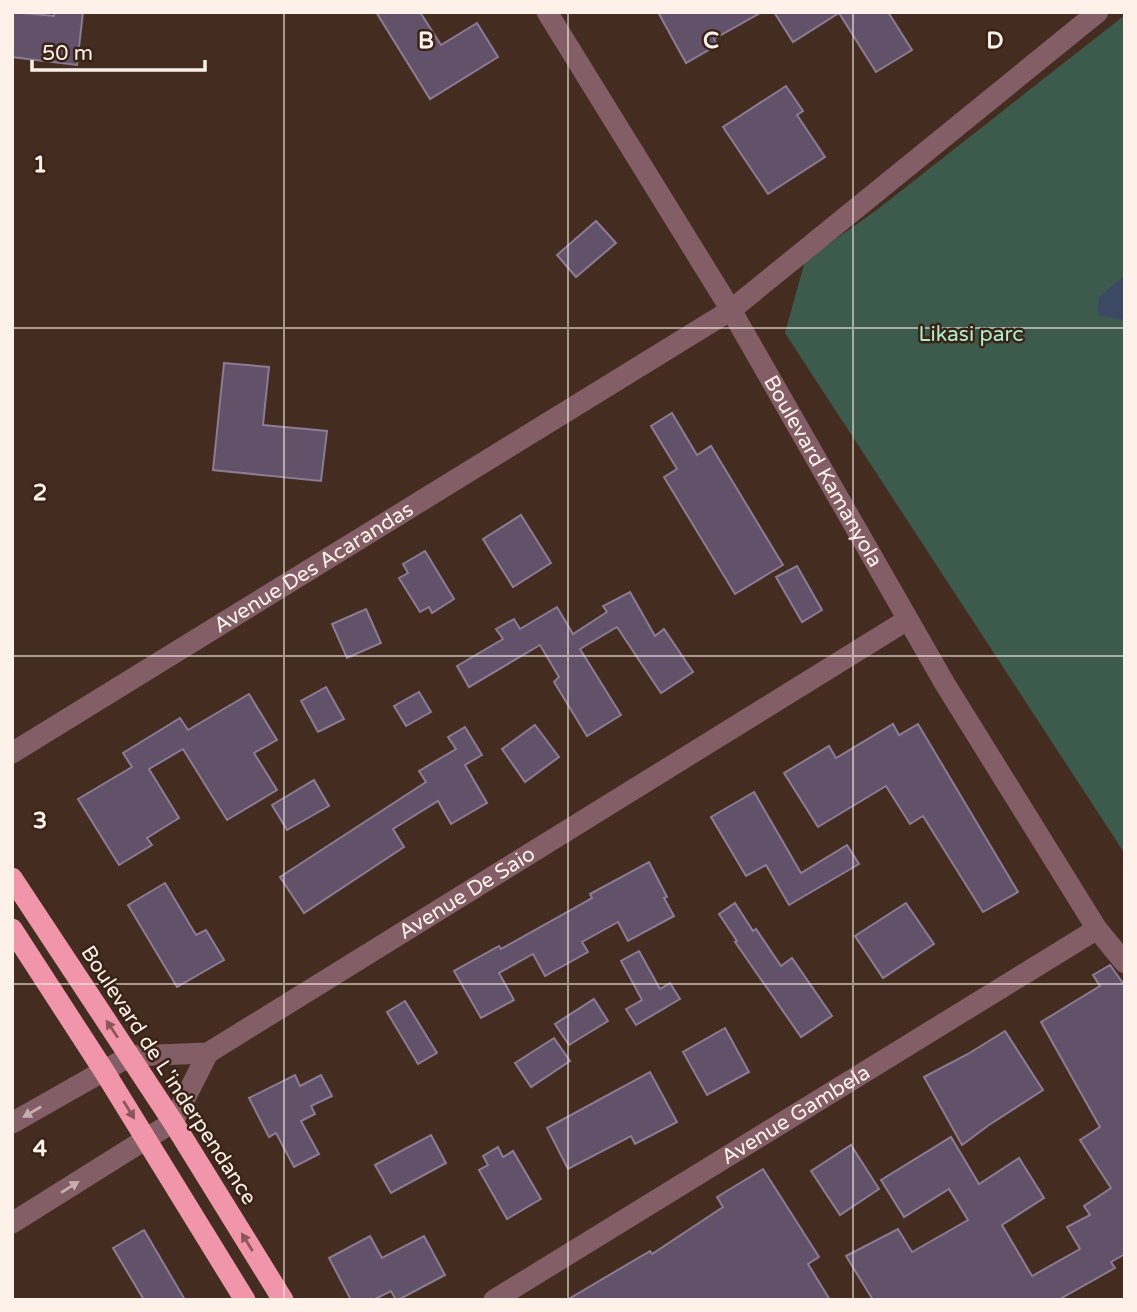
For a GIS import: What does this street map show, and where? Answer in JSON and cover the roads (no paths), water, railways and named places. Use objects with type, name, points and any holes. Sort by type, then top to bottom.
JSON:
[{"type":"highway","name":"Boulevard de L'inderpendance","points":[[13,879],[173,1122],[283,1300]]},
{"type":"highway","points":[[12,929],[104,1070],[245,1300]]},
{"type":"street","name":"Boulevard Kamanyola","points":[[547,12],[732,310],[907,620],[1097,929],[1125,963]]},
{"type":"street","name":"Avenue Des Acarandas","points":[[12,753],[732,310],[1098,12]]},
{"type":"street","name":"Avenue De Saio","points":[[12,1123],[130,1056],[208,1053],[907,620]]},
{"type":"street","name":"Avenue Gambela","points":[[494,1300],[1097,929]]},
{"type":"street","points":[[12,1223],[173,1122],[208,1053]]},
{"type":"water","points":[[1125,275],[1125,320],[1101,316],[1097,312],[1099,297]]},
{"type":"park label","name":"Likasi parc","points":[[971,334]]}]
